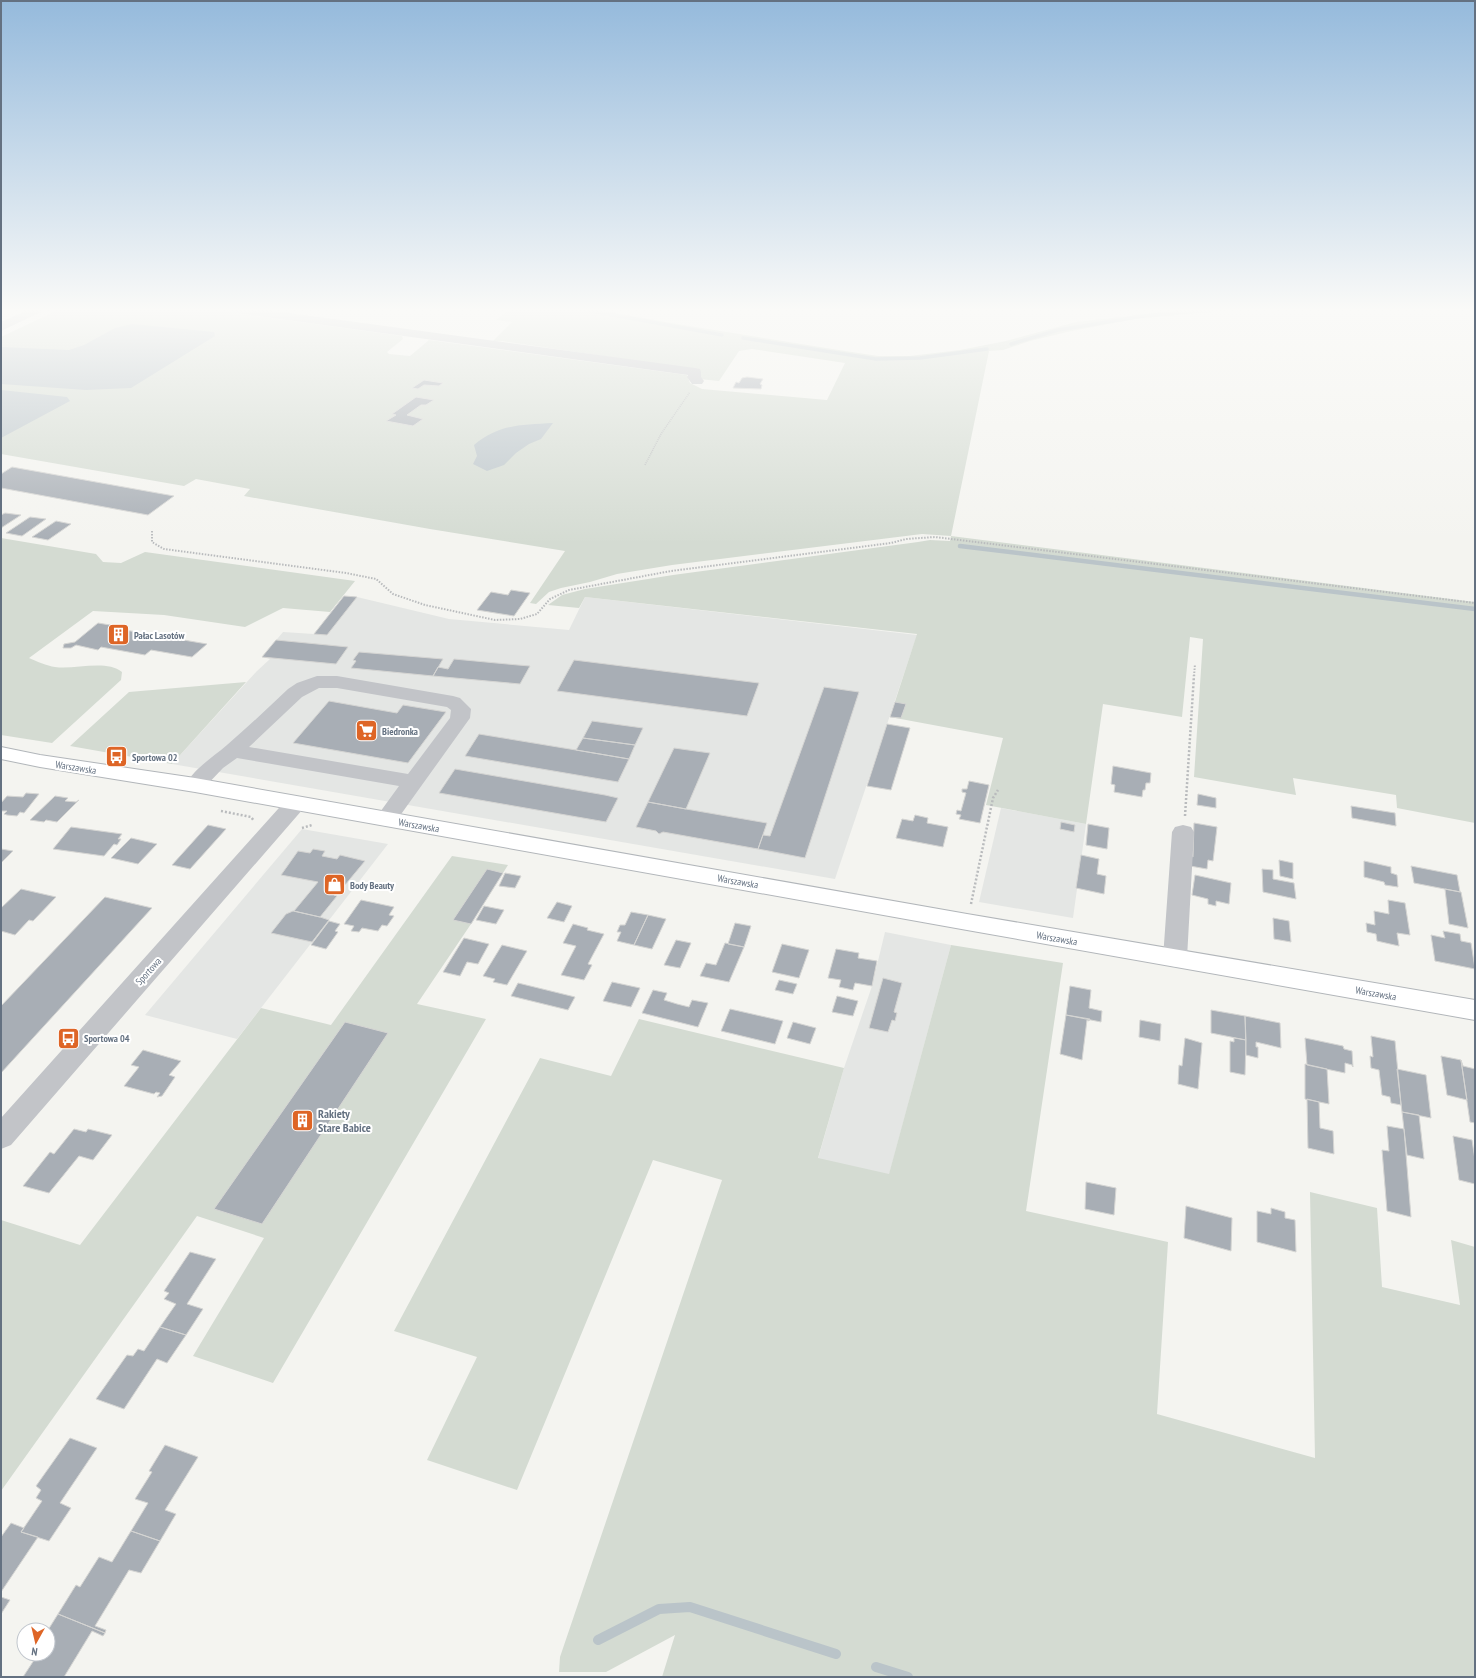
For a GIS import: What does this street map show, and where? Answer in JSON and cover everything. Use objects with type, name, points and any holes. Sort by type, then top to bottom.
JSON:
[{"type":"main road","name":"Warszawska","points":[[1,753],[40,761],[195,785],[294,804],[1475,1010]]},
{"type":"street","points":[[195,785],[216,763],[233,751],[304,686],[317,682],[337,682],[453,702],[461,709],[460,718],[386,819]]},
{"type":"street","points":[[233,751],[413,782]]},
{"type":"street","name":"Sportowa","points":[[1,1137],[294,804]]},
{"type":"street","points":[[1175,958],[1183,832]]},
{"type":"path","points":[[644,465],[690,387]]},
{"type":"path","points":[[152,531],[152,542],[164,549],[346,573],[376,579],[393,594],[424,605],[495,620],[520,619],[537,614],[543,604],[553,597],[569,590],[671,571],[891,543],[906,539],[935,537],[1475,603]]},
{"type":"path","points":[[1183,832],[1195,664]]},
{"type":"path","points":[[967,922],[993,798],[998,790]]},
{"type":"shaded area","points":[[1,387],[699,387],[702,389],[827,400],[833,387],[982,387],[951,536],[922,534],[672,565],[617,574],[549,592],[536,604],[530,603],[565,551],[244,496],[250,489],[196,479],[184,486],[1,454]]},
{"type":"shaded area","points":[[48,387],[132,387],[131,388],[86,390]]},
{"type":"shaded area","points":[[1,390],[67,397],[70,401],[1,438]]},
{"type":"shaded area","points":[[553,423],[541,439],[529,444],[516,453],[504,465],[487,471],[473,464],[477,456],[474,445],[492,433],[521,425]]},
{"type":"shaded area","points":[[951,536],[1475,602],[1475,823],[1397,808],[1396,795],[1293,778],[1296,795],[1194,777],[1203,639],[1190,637],[1182,717],[1103,704],[1086,824],[986,805],[1003,738],[890,717],[917,634],[585,597],[579,608],[548,605],[562,595],[585,589],[673,575],[930,540],[950,541]]},
{"type":"shaded area","points":[[1,538],[96,554],[103,562],[121,563],[145,552],[355,581],[330,612],[283,608],[245,627],[164,615],[93,611],[29,658],[45,665],[63,668],[99,665],[107,666],[122,672],[121,680],[52,743],[1,735]]},
{"type":"shaded area","points":[[344,596],[357,597],[449,619],[569,630],[585,597],[917,635],[835,879],[172,764],[257,671],[270,659],[262,657],[283,632],[314,634]]},
{"type":"shaded area","points":[[246,682],[172,764],[70,746],[129,692]]},
{"type":"shaded area","points":[[1001,808],[1086,824],[1073,918],[979,902]]},
{"type":"shaded area","points":[[302,829],[388,844],[237,1039],[145,1015]]},
{"type":"shaded area","points":[[452,856],[508,865],[471,924],[417,1004],[486,1019],[273,1383],[193,1356],[264,1238],[197,1216],[1,1491],[1,1220],[80,1245],[261,1008],[331,1025]]},
{"type":"shaded area","points":[[885,932],[951,945],[889,1175],[818,1159],[844,1068],[872,986]]},
{"type":"shaded area","points":[[951,945],[1063,963],[1026,1211],[1168,1242],[1157,1414],[1315,1458],[1310,1192],[1377,1208],[1382,1287],[1460,1305],[1451,1240],[1475,1247],[1475,1677],[662,1677],[675,1635],[606,1672],[559,1672],[560,1657],[722,1180],[653,1160],[517,1490],[427,1460],[477,1357],[394,1331],[540,1058],[611,1076],[639,1019],[844,1068],[818,1158],[889,1174]]},
{"type":"building","points":[[733,387],[761,387],[761,389]]},
{"type":"building","points":[[416,397],[434,400],[426,405],[421,405],[407,415],[423,419],[413,426],[386,421],[396,415],[392,414]]},
{"type":"building","points":[[12,467],[174,496],[148,515],[1,488],[1,474]]},
{"type":"building","points":[[5,513],[21,515],[1,528],[1,515]]},
{"type":"building","points":[[30,517],[46,519],[22,536],[6,533]]},
{"type":"building","points":[[56,521],[71,524],[48,540],[32,537]]},
{"type":"building","points":[[511,590],[530,593],[514,616],[477,610],[491,592],[508,595]]},
{"type":"building","points":[[344,596],[357,597],[327,635],[314,634]]},
{"type":"building","name":"Pałac Lasotów","points":[[98,623],[116,626],[113,628],[207,644],[192,657],[151,650],[145,655],[101,647],[98,650],[76,645],[71,648],[63,648],[64,644],[75,642]]},
{"type":"building","points":[[276,640],[348,647],[336,664],[262,657]]},
{"type":"building","points":[[359,652],[443,659],[433,676],[351,668],[356,661],[353,660]]},
{"type":"building","points":[[454,659],[530,666],[520,684],[433,676],[438,667],[448,669]]},
{"type":"building","points":[[574,660],[759,683],[747,716],[557,691]]},
{"type":"building","points":[[824,687],[859,692],[805,858],[758,849],[763,835],[770,836]]},
{"type":"building","name":"Biedronka","points":[[329,701],[397,713],[403,705],[446,712],[408,763],[293,743]]},
{"type":"building","points":[[895,702],[906,704],[901,718],[890,717]]},
{"type":"building","points":[[592,721],[643,728],[635,745],[583,738]]},
{"type":"building","points":[[887,724],[910,728],[891,790],[867,786]]},
{"type":"building","points":[[479,734],[629,759],[618,782],[465,756]]},
{"type":"building","points":[[583,738],[635,745],[629,759],[576,750]]},
{"type":"building","points":[[674,748],[710,753],[686,809],[648,802]]},
{"type":"building","points":[[1113,766],[1151,773],[1150,783],[1146,783],[1142,797],[1114,792],[1115,785],[1111,784]]},
{"type":"building","points":[[455,769],[618,798],[606,822],[439,793]]},
{"type":"building","points":[[969,781],[989,785],[980,823],[959,819],[961,815],[956,814],[957,810],[961,811],[966,793],[962,792],[962,789],[967,789]]},
{"type":"building","points":[[26,793],[39,794],[24,813],[20,812],[17,816],[7,815],[4,814],[7,811],[1,811],[1,803],[7,796],[23,797]]},
{"type":"building","points":[[1198,794],[1216,798],[1216,808],[1197,805]]},
{"type":"building","points":[[55,796],[68,798],[65,801],[76,802],[79,800],[57,822],[30,820]]},
{"type":"building","points":[[648,802],[767,823],[758,849],[663,832],[659,834],[656,831],[636,827]]},
{"type":"building","points":[[1351,806],[1395,813],[1396,826],[1352,818]]},
{"type":"building","points":[[915,815],[928,818],[927,823],[948,827],[943,847],[896,838],[902,819],[913,821]]},
{"type":"building","points":[[1061,822],[1075,825],[1074,832],[1060,829]]},
{"type":"building","points":[[1194,823],[1217,827],[1213,861],[1208,860],[1207,869],[1190,866],[1191,856],[1193,857]]},
{"type":"building","points":[[1088,824],[1109,828],[1107,849],[1086,845]]},
{"type":"building","points":[[208,825],[226,829],[190,869],[172,865]]},
{"type":"building","points":[[71,827],[122,834],[118,839],[121,839],[117,845],[114,844],[104,856],[53,849]]},
{"type":"building","points":[[131,838],[157,844],[138,864],[111,858]]},
{"type":"building","points":[[1,849],[13,851],[1,863]]},
{"type":"building","points":[[313,849],[325,851],[322,856],[337,859],[340,855],[365,861],[345,885],[343,884],[334,895],[337,896],[320,917],[294,911],[318,882],[281,875],[298,851],[310,853]]},
{"type":"building","points":[[1081,855],[1099,859],[1097,874],[1106,876],[1104,894],[1076,888]]},
{"type":"building","points":[[1279,860],[1293,863],[1293,879],[1280,876]]},
{"type":"building","points":[[1364,861],[1391,867],[1391,873],[1397,875],[1398,887],[1385,885],[1384,882],[1364,877]]},
{"type":"building","points":[[1411,866],[1457,875],[1460,892],[1414,883]]},
{"type":"building","points":[[487,869],[503,873],[471,924],[453,920]]},
{"type":"building","points":[[1262,869],[1273,870],[1273,879],[1294,883],[1296,899],[1263,892]]},
{"type":"building","points":[[505,873],[521,876],[515,888],[499,886]]},
{"type":"building","points":[[1195,875],[1231,883],[1229,904],[1216,901],[1216,906],[1208,904],[1208,899],[1192,895]]},
{"type":"building","points":[[21,889],[56,897],[33,921],[29,920],[15,935],[1,931],[1,908]]},
{"type":"building","points":[[1445,889],[1461,892],[1468,928],[1449,924]]},
{"type":"building","points":[[105,897],[152,908],[1,1073],[1,1006]]},
{"type":"building","points":[[361,900],[394,907],[389,915],[394,916],[387,926],[382,925],[378,931],[362,928],[359,932],[351,931],[354,926],[344,924]]},
{"type":"building","points":[[1388,900],[1405,903],[1410,935],[1397,933],[1399,946],[1377,941],[1376,934],[1367,932],[1366,923],[1375,925],[1374,911],[1389,914]]},
{"type":"building","points":[[557,902],[572,906],[564,922],[547,918]]},
{"type":"building","points":[[484,906],[504,910],[496,924],[476,920]]},
{"type":"building","points":[[293,911],[329,920],[312,942],[271,933],[286,914]]},
{"type":"building","points":[[631,912],[648,915],[634,945],[617,941],[621,932],[617,932],[620,925],[625,925]]},
{"type":"building","points":[[648,915],[666,919],[652,949],[634,945]]},
{"type":"building","points":[[1273,918],[1289,921],[1291,942],[1274,939]]},
{"type":"building","points":[[329,921],[340,924],[335,931],[338,932],[326,949],[311,945]]},
{"type":"building","points":[[735,923],[751,926],[744,947],[728,944]]},
{"type":"building","points":[[573,924],[588,928],[587,930],[604,934],[588,964],[592,965],[584,980],[561,975],[576,946],[563,943]]},
{"type":"building","points":[[1443,931],[1460,934],[1461,941],[1471,943],[1475,969],[1435,961],[1431,935],[1445,938]]},
{"type":"building","points":[[464,938],[489,944],[478,964],[467,962],[460,976],[443,972]]},
{"type":"building","points":[[676,940],[691,943],[680,968],[664,965]]},
{"type":"building","points":[[725,943],[744,947],[729,982],[700,976],[706,963],[716,965]]},
{"type":"building","points":[[782,944],[809,950],[799,978],[772,972]]},
{"type":"building","points":[[502,945],[527,951],[507,985],[493,982],[495,979],[483,976]]},
{"type":"building","points":[[836,949],[859,953],[858,958],[877,961],[872,986],[855,983],[853,990],[839,987],[841,980],[828,978]]},
{"type":"building","points":[[883,978],[902,983],[894,1012],[897,1013],[895,1021],[892,1020],[888,1032],[869,1028]]},
{"type":"building","points":[[779,980],[797,984],[793,994],[775,990]]},
{"type":"building","points":[[612,982],[640,988],[631,1007],[603,1001]]},
{"type":"building","points":[[518,983],[575,997],[568,1010],[511,996]]},
{"type":"building","points":[[1070,986],[1091,990],[1089,1008],[1102,1011],[1101,1022],[1066,1015]]},
{"type":"building","points":[[653,990],[667,993],[664,1000],[689,1007],[692,1000],[708,1003],[698,1027],[642,1013]]},
{"type":"building","points":[[837,996],[858,1001],[853,1016],[832,1012]]},
{"type":"building","points":[[730,1009],[783,1021],[775,1044],[721,1031]]},
{"type":"building","points":[[1211,1010],[1245,1016],[1246,1040],[1211,1033]]},
{"type":"building","points":[[1066,1015],[1090,1019],[1089,1021],[1087,1020],[1082,1060],[1060,1054]]},
{"type":"building","points":[[1245,1016],[1280,1023],[1281,1048],[1256,1042],[1256,1047],[1258,1047],[1258,1058],[1246,1055]]},
{"type":"building","points":[[1140,1020],[1161,1024],[1160,1041],[1139,1037]]},
{"type":"building","name":"Rakiety Stare Babice","points":[[345,1022],[388,1033],[262,1224],[214,1209]]},
{"type":"building","points":[[793,1022],[816,1028],[810,1044],[787,1038]]},
{"type":"building","points":[[1371,1036],[1395,1041],[1401,1105],[1391,1103],[1390,1097],[1382,1095],[1379,1070],[1371,1068],[1370,1056],[1373,1057]]},
{"type":"building","points":[[1185,1038],[1202,1043],[1198,1089],[1178,1084],[1179,1065],[1182,1066]]},
{"type":"building","points":[[1234,1038],[1246,1040],[1245,1075],[1230,1072],[1230,1041],[1234,1042]]},
{"type":"building","points":[[1305,1038],[1343,1046],[1344,1049],[1352,1051],[1353,1067],[1352,1065],[1345,1063],[1345,1073],[1307,1065]]},
{"type":"building","points":[[143,1050],[181,1061],[169,1075],[175,1077],[162,1096],[157,1097],[160,1093],[156,1092],[154,1094],[124,1086],[139,1067],[131,1065]]},
{"type":"building","points":[[1441,1056],[1461,1060],[1467,1100],[1447,1095]]},
{"type":"building","points":[[1461,1060],[1463,1066],[1475,1069],[1475,1123],[1470,1122]]},
{"type":"building","points":[[1305,1064],[1327,1069],[1329,1104],[1305,1099]]},
{"type":"building","points":[[1397,1069],[1426,1075],[1431,1118],[1402,1112]]},
{"type":"building","points":[[1307,1099],[1319,1102],[1320,1128],[1333,1131],[1334,1154],[1308,1148]]},
{"type":"building","points":[[1402,1112],[1419,1115],[1424,1159],[1407,1155]]},
{"type":"building","points":[[1387,1126],[1404,1129],[1411,1217],[1387,1211],[1382,1150],[1389,1151]]},
{"type":"building","points":[[74,1129],[86,1132],[88,1129],[112,1135],[93,1160],[79,1156],[49,1193],[23,1186],[50,1152],[54,1154]]},
{"type":"building","points":[[1453,1136],[1472,1140],[1475,1160],[1475,1184],[1459,1180]]},
{"type":"building","points":[[1086,1182],[1116,1188],[1114,1215],[1085,1209]]},
{"type":"building","points":[[1186,1206],[1232,1218],[1231,1251],[1184,1238]]},
{"type":"building","points":[[1271,1208],[1285,1212],[1285,1218],[1295,1220],[1296,1252],[1257,1242],[1257,1211],[1271,1214]]},
{"type":"building","points":[[190,1252],[216,1259],[187,1304],[203,1309],[186,1335],[160,1327],[176,1304],[164,1299],[169,1293],[164,1291]]},
{"type":"building","points":[[160,1327],[186,1335],[167,1363],[157,1359],[124,1409],[96,1399],[127,1355],[133,1356],[138,1349],[144,1351]]},
{"type":"building","points":[[70,1438],[97,1448],[60,1503],[71,1508],[49,1541],[21,1532],[42,1501],[36,1498],[41,1490],[36,1486]]},
{"type":"building","points":[[165,1445],[198,1457],[165,1510],[176,1514],[160,1541],[131,1531],[148,1503],[135,1499],[152,1472],[149,1471]]},
{"type":"building","points":[[11,1523],[24,1528],[21,1532],[38,1537],[1,1592],[1,1537]]},
{"type":"building","points":[[131,1531],[160,1541],[141,1573],[129,1570],[95,1626],[106,1630],[105,1633],[58,1614],[76,1585],[80,1587],[99,1557],[112,1562]]},
{"type":"building","points":[[1,1597],[10,1600],[1,1614]]},
{"type":"building","points":[[58,1614],[105,1633],[103,1636],[92,1631],[64,1677],[23,1677],[33,1662],[56,1662],[56,1622],[53,1622]]},
{"type":"waterway","points":[[960,546],[1475,609]]},
{"type":"waterway","points":[[598,1640],[659,1609],[690,1607],[836,1654]]},
{"type":"waterway","points":[[876,1667],[908,1677]]},
{"type":"place","name":"Pałac Lasotów","points":[[118,635]]},
{"type":"place","name":"Biedronka","points":[[367,731]]},
{"type":"place","name":"Sportowa 02","points":[[117,757]]},
{"type":"place","name":"Body Beauty","points":[[334,885]]},
{"type":"place","name":"Sportowa 04","points":[[69,1038]]},
{"type":"place","name":"Rakiety Stare Babice","points":[[303,1121]]}]
